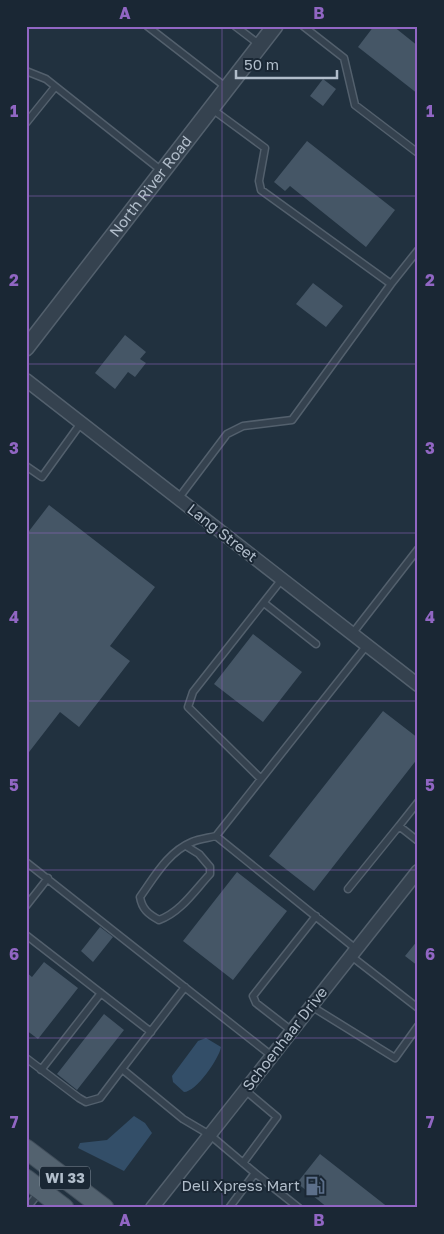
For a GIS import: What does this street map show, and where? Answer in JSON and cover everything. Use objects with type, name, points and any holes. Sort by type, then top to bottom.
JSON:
[{"type":"main road","name":"WI 33","points":[[26,1149],[104,1208]]},
{"type":"main road","name":"WI 33","points":[[34,1184],[64,1208]]},
{"type":"street","name":"North River Road","points":[[26,348],[274,26]]},
{"type":"street","name":"Lang Street","points":[[26,380],[418,685]]},
{"type":"street","name":"Schoenhaar Drive","points":[[152,1208],[418,871]]},
{"type":"lane","points":[[147,26],[227,88]]},
{"type":"lane","points":[[236,26],[260,45]]},
{"type":"lane","points":[[303,26],[344,58],[354,104],[418,153]]},
{"type":"lane","points":[[26,71],[46,79],[162,172]]},
{"type":"lane","points":[[26,123],[55,87]]},
{"type":"lane","points":[[211,108],[265,148],[259,181],[261,190],[392,284]]},
{"type":"lane","points":[[178,499],[228,434],[242,426],[292,420],[418,250]]},
{"type":"lane","points":[[26,466],[42,477],[81,423]]},
{"type":"lane","points":[[352,634],[418,549]]},
{"type":"lane","points":[[261,779],[188,707],[193,692],[282,579]]},
{"type":"lane","points":[[264,603],[316,644]]},
{"type":"lane","points":[[186,846],[199,854],[210,867],[210,874],[183,905],[159,920],[149,914],[141,905],[140,896],[170,857],[186,846],[192,842],[216,836],[367,645]]},
{"type":"lane","points":[[348,889],[418,802]]},
{"type":"lane","points":[[399,826],[418,841]]},
{"type":"lane","points":[[216,836],[316,916],[418,1008]]},
{"type":"lane","points":[[26,862],[272,1056]]},
{"type":"lane","points":[[26,906],[48,878]]},
{"type":"lane","points":[[292,1031],[256,1003],[253,996],[316,916]]},
{"type":"lane","points":[[26,935],[151,1032]]},
{"type":"lane","points":[[26,1058],[78,1098],[86,1102],[100,1098],[185,987]]},
{"type":"lane","points":[[42,1070],[101,993]]},
{"type":"lane","points":[[311,1006],[395,1058],[418,1026]]},
{"type":"lane","points":[[122,1069],[183,1119],[210,1134],[299,1208]]},
{"type":"lane","points":[[243,1163],[277,1117],[245,1090]]},
{"type":"lane","points":[[27,1208],[34,1184],[56,1171]]},
{"type":"lane","points":[[229,1208],[255,1173]]},
{"type":"water","points":[[206,1038],[221,1047],[219,1052],[212,1067],[195,1087],[184,1092],[173,1082],[172,1076],[198,1041]]},
{"type":"water","points":[[134,1116],[145,1123],[152,1133],[124,1171],[78,1148],[80,1143],[107,1140]]},
{"type":"building","points":[[374,26],[393,26],[418,46],[418,94],[358,47]]},
{"type":"building","points":[[323,79],[336,89],[323,106],[310,96]]},
{"type":"building","points":[[307,141],[395,210],[366,247],[290,186],[285,191],[274,182]]},
{"type":"building","points":[[313,283],[343,306],[326,327],[296,304]]},
{"type":"building","points":[[125,335],[146,352],[140,359],[146,363],[135,377],[128,372],[115,389],[95,373]]},
{"type":"building","points":[[49,505],[155,587],[110,646],[130,661],[79,727],[60,712],[26,756],[26,535]]},
{"type":"building","points":[[253,634],[302,672],[263,722],[214,684]]},
{"type":"building","points":[[383,711],[418,738],[418,758],[314,891],[269,856]]},
{"type":"building","points":[[237,872],[287,911],[233,980],[183,941]]},
{"type":"building","points":[[100,927],[113,937],[93,962],[81,951]]},
{"type":"building","points":[[418,940],[418,966],[405,956]]},
{"type":"building","points":[[44,962],[78,988],[38,1039],[26,1030],[26,972],[32,977]]},
{"type":"building","points":[[104,1014],[124,1030],[77,1090],[57,1074]]},
{"type":"building","points":[[320,1154],[389,1208],[328,1208],[297,1183]]},
{"type":"place","name":"Deli Xpress Mart","points":[[315,1186]]}]
